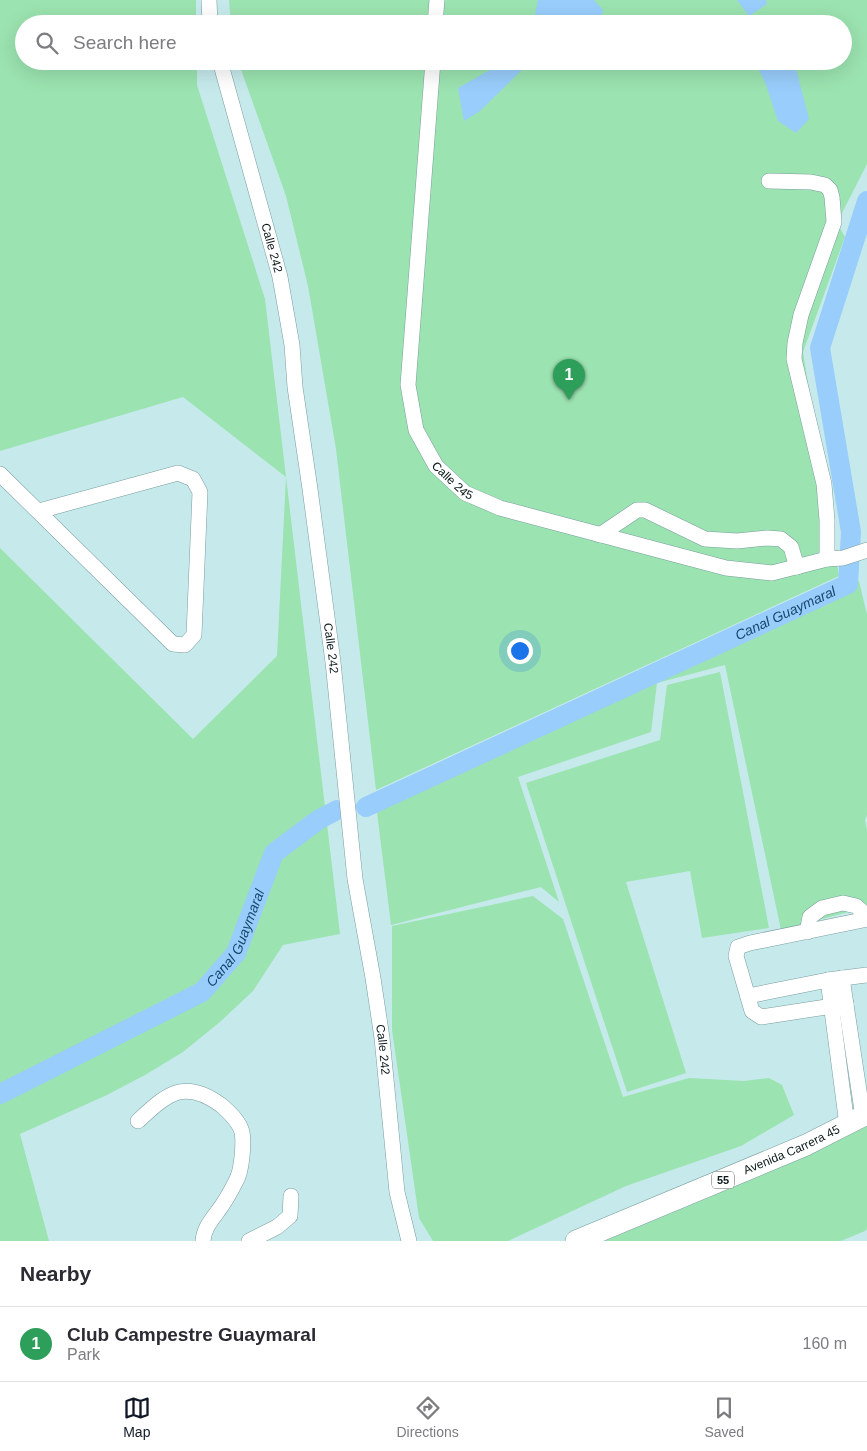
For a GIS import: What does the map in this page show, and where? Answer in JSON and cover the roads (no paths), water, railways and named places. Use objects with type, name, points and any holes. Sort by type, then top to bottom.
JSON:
[{"type":"highway","name":"Avenida Carrera 45","points":[[576,1241],[753,1168],[859,1119]]},
{"type":"street","points":[[209,0],[210,15]]},
{"type":"street","points":[[436,15],[437,0]]},
{"type":"street","name":"Calle 242","points":[[222,70],[280,277],[292,345],[295,387],[333,662],[355,879],[381,1030],[397,1192],[409,1241]]},
{"type":"street","name":"Calle 245","points":[[432,70],[408,385],[416,430],[436,466],[465,493],[500,508],[726,568],[772,573],[827,559],[843,558],[864,551]]},
{"type":"street","points":[[769,181],[811,182],[825,185],[830,190],[832,197],[834,222],[802,315],[795,343],[794,359],[824,484],[827,520],[827,559]]},
{"type":"street","points":[[0,474],[173,644],[185,645],[194,635],[200,492],[193,479],[178,473],[38,511]]},
{"type":"street","points":[[600,534],[637,510],[645,510],[705,539],[736,541],[767,538],[782,539],[791,547],[797,567]]},
{"type":"street","points":[[807,932],[810,917],[822,908],[843,902],[856,906],[867,918],[807,932],[750,943],[738,948],[736,956],[752,1011],[761,1017],[839,1005]]},
{"type":"street","points":[[748,996],[835,979],[867,976]]},
{"type":"street","points":[[835,979],[859,1119]]},
{"type":"street","points":[[138,1121],[157,1104],[174,1093],[190,1090],[201,1093],[216,1102],[236,1119],[242,1130],[243,1142],[238,1179],[204,1231],[203,1241]]},
{"type":"street","points":[[249,1241],[277,1227],[290,1216],[291,1196]]},
{"type":"water","points":[[538,0],[594,0],[603,10],[602,15],[535,15]]},
{"type":"water","points":[[737,0],[766,0],[767,4],[748,15]]},
{"type":"water","points":[[490,70],[522,70],[480,111],[464,121],[458,88]]},
{"type":"water","points":[[759,70],[796,70],[809,119],[796,133],[778,121],[765,82]]},
{"type":"waterway","name":"Canal Guaymaral","points":[[366,807],[848,584],[851,532],[820,348],[867,201]]},
{"type":"waterway","name":"Canal Guaymaral","points":[[0,1094],[202,992],[236,953],[274,853],[318,820],[337,810]]},
{"type":"place","name":"Club Campestre Guaymaral","points":[[569,400]]}]
